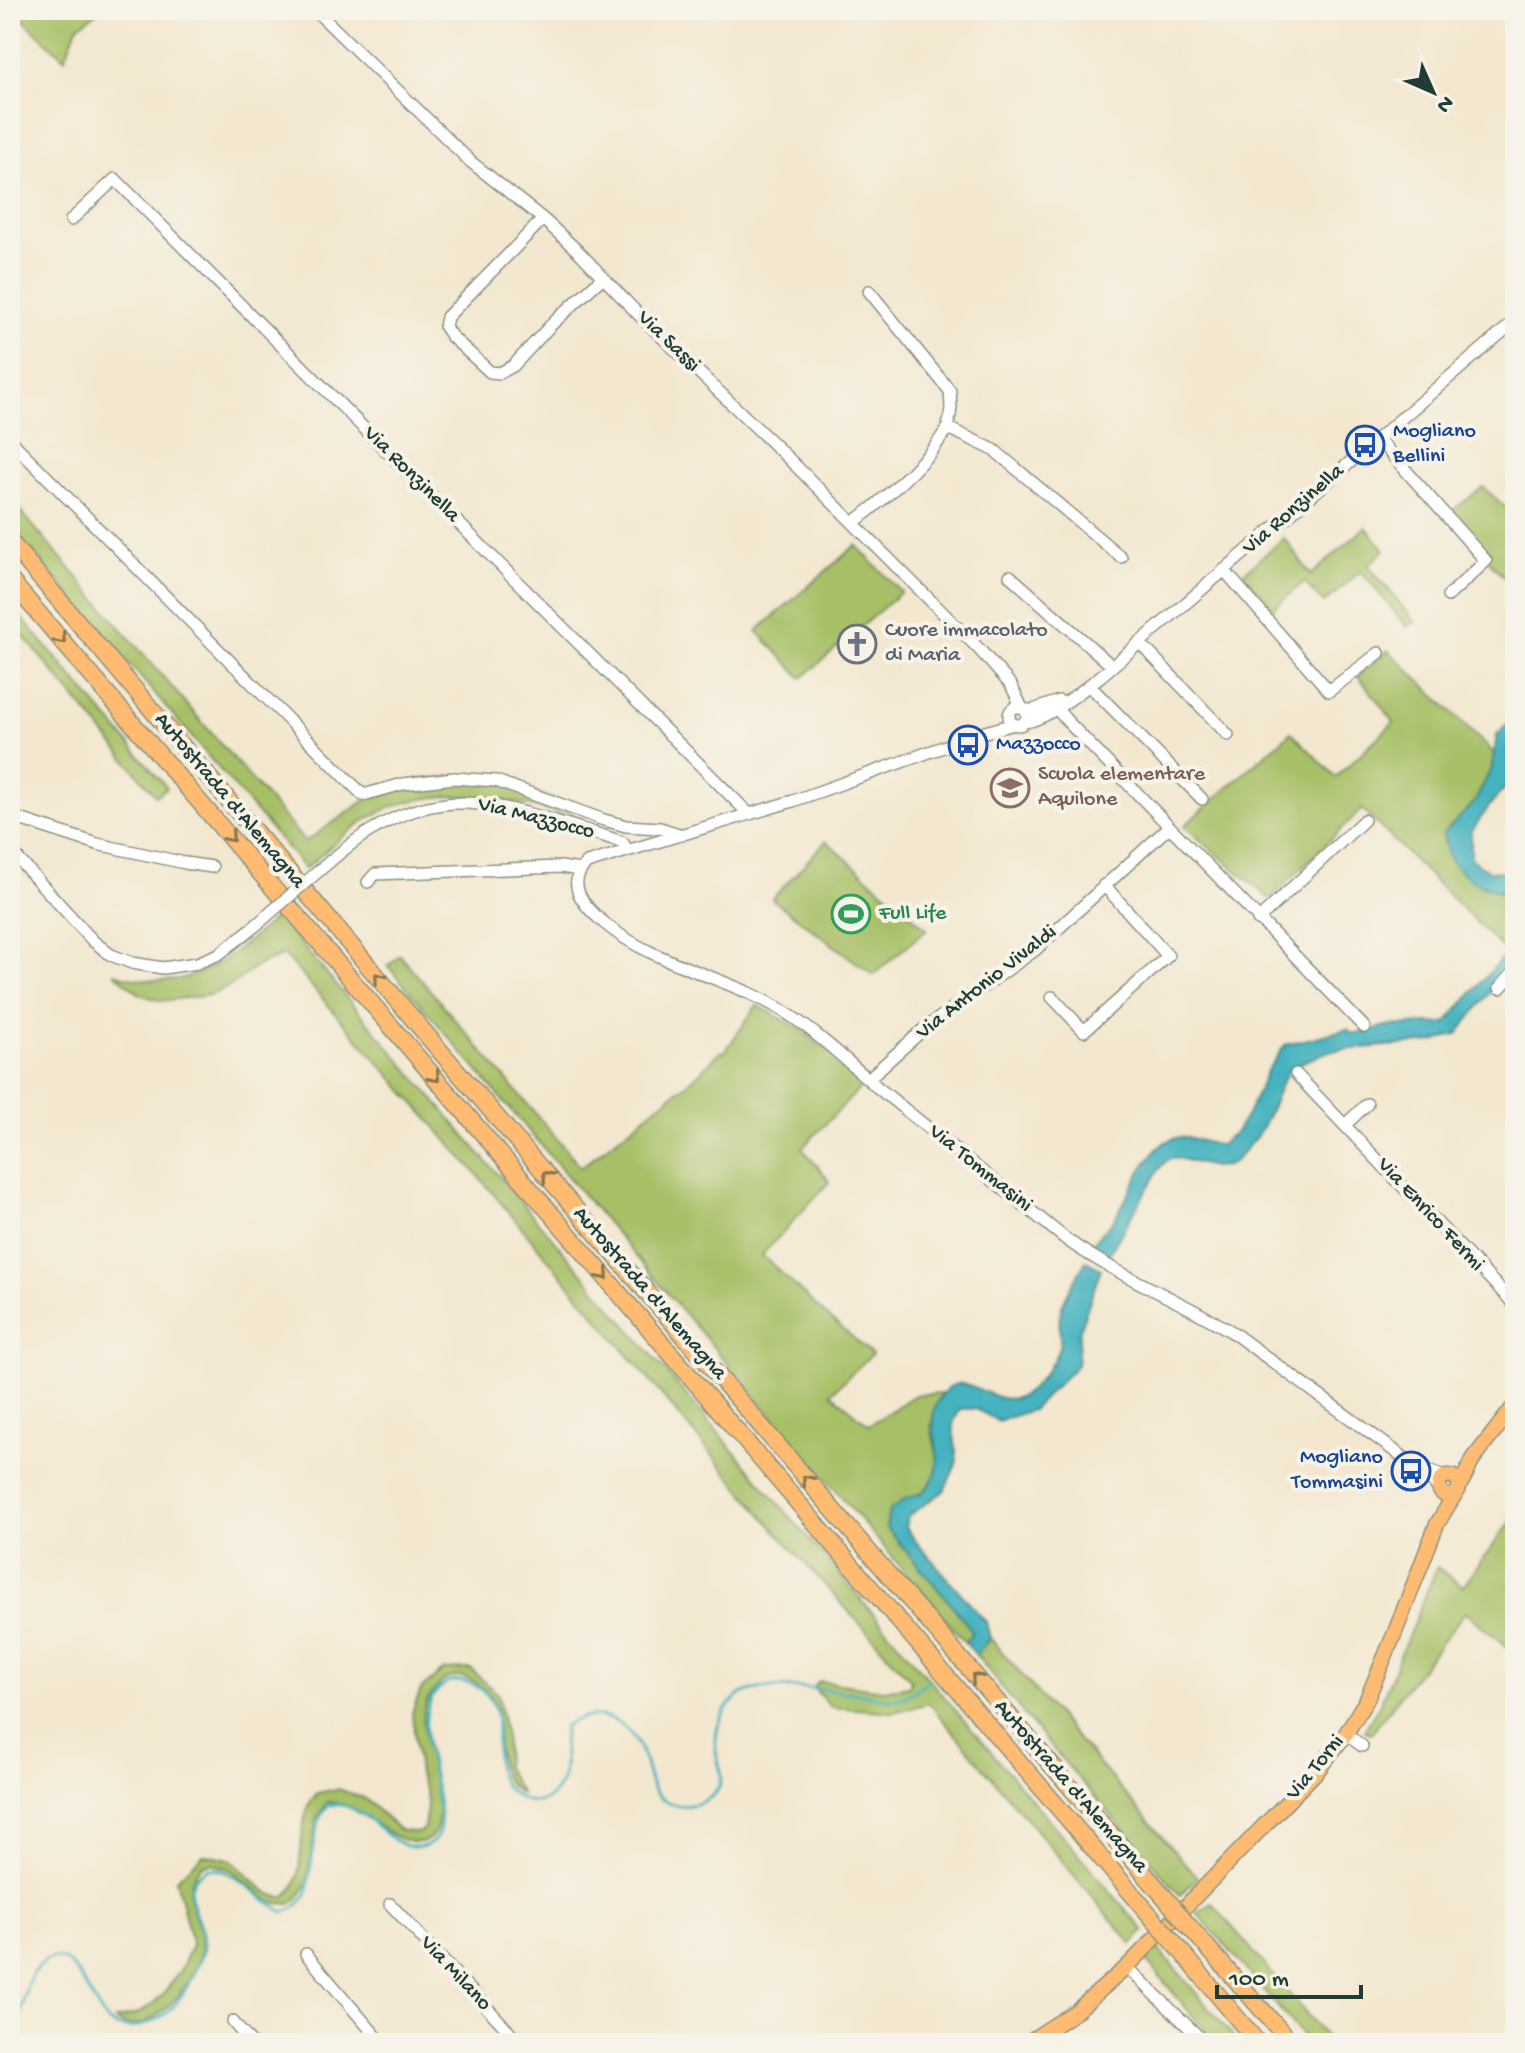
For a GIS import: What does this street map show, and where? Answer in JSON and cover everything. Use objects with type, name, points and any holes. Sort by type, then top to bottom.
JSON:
[{"type":"highway","name":"Autostrada d'Alemagna","points":[[10,542],[452,1064],[1291,2043]]},
{"type":"highway","name":"Autostrada d'Alemagna","points":[[10,580],[1258,2043]]},
{"type":"main road","name":"Via Torni","points":[[1027,2043],[1075,2012],[1127,1967],[1288,1802],[1346,1734],[1367,1699],[1394,1635],[1437,1524],[1448,1485],[1474,1458],[1515,1405]]},
{"type":"street","name":"Via Sassi","points":[[315,10],[471,162],[543,219],[979,649],[1011,685],[1017,715]]},
{"type":"street","name":"Via Ronzinella","points":[[71,220],[115,179],[749,814]]},
{"type":"street","points":[[543,219],[447,317],[445,327],[451,336],[490,372],[500,373],[513,366],[551,325],[603,277]]},
{"type":"street","points":[[853,523],[878,504],[931,451],[948,428],[951,408],[950,391],[869,291]]},
{"type":"street","name":"Via Ronzinella","points":[[1017,715],[1040,719],[1089,685],[1515,321]]},
{"type":"street","points":[[948,428],[994,450],[1121,557]]},
{"type":"street","points":[[1378,439],[1486,561],[1448,596]]},
{"type":"street","name":"Via Ronzinella","points":[[10,440],[363,795],[403,784],[454,778],[496,781],[604,820],[626,826],[660,828],[683,835]]},
{"type":"street","points":[[1224,570],[1329,691],[1379,653]]},
{"type":"street","points":[[1010,576],[1112,666]]},
{"type":"street","points":[[1139,642],[1228,735]]},
{"type":"street","points":[[1089,685],[1202,799]]},
{"type":"street","name":"Via Ronzinella","points":[[368,882],[375,874],[583,866],[793,801],[985,732],[1017,715],[1039,714],[1041,708],[1071,697]]},
{"type":"street","points":[[1056,708],[1364,1027]]},
{"type":"street","name":"Via Mazzocco","points":[[10,850],[93,941],[111,955],[132,963],[163,968],[197,963],[219,954],[363,835],[393,818],[426,807],[462,802],[487,803],[619,841],[627,850]]},
{"type":"street","points":[[10,816],[97,844],[212,867]]},
{"type":"street","points":[[1258,920],[1364,820]]},
{"type":"street","name":"Via Antonio Vivaldi","points":[[868,1079],[924,1029],[1035,950],[1169,827]]},
{"type":"street","name":"Via Tommasini","points":[[583,866],[576,881],[583,902],[614,931],[643,949],[755,995],[787,1013],[1092,1258],[1232,1332],[1414,1465],[1448,1485]]},
{"type":"street","points":[[1052,997],[1084,1031],[1168,956],[1104,885]]},
{"type":"street","points":[[1500,988],[1515,971]]},
{"type":"street","name":"Via Enrico Fermi","points":[[1296,1074],[1515,1305]]},
{"type":"street","points":[[1345,1125],[1367,1104]]},
{"type":"street","points":[[1346,1734],[1362,1746]]},
{"type":"street","name":"Via Milano","points":[[390,1904],[520,2043]]},
{"type":"street","points":[[306,1954],[382,2043]]},
{"type":"street","points":[[1127,1967],[1205,2043]]},
{"type":"street","points":[[233,2022],[251,2043]]},
{"type":"green space","points":[[26,10],[101,10],[77,27],[65,59],[20,17]]},
{"type":"green space","points":[[1483,487],[1515,516],[1515,588],[1494,567],[1451,512]]},
{"type":"green space","points":[[10,499],[305,842],[366,800],[421,779],[488,780],[555,799],[582,822],[507,801],[454,796],[428,798],[378,813],[340,839],[305,869],[10,525]]},
{"type":"green space","points":[[1366,527],[1385,550],[1368,565],[1415,622],[1407,627],[1361,571],[1324,603],[1304,582],[1272,609],[1243,573],[1284,538],[1311,575]]},
{"type":"green space","points":[[856,545],[901,592],[802,678],[757,631]]},
{"type":"green space","points":[[10,604],[167,788],[156,796],[10,620]]},
{"type":"green space","points":[[1388,650],[1494,753],[1492,767],[1475,802],[1443,835],[1499,893],[1515,891],[1515,933],[1504,950],[1362,809],[1270,899],[1184,826],[1291,732],[1336,777],[1394,722],[1358,676]]},
{"type":"green space","name":"Full Life","points":[[826,841],[927,929],[873,975],[772,899]]},
{"type":"green space","points":[[277,916],[1144,1931],[1132,1944],[929,1703],[894,1712],[831,1707],[813,1688],[819,1681],[883,1690],[909,1686],[911,1680],[775,1530],[476,1173],[284,955],[260,964],[230,986],[211,995],[161,1001],[140,994],[114,973],[164,981],[185,978],[222,961]]},
{"type":"green space","points":[[400,955],[581,1167],[694,1078],[721,1051],[724,1053],[757,1005],[795,1026],[868,1080],[802,1148],[830,1181],[762,1255],[872,1354],[831,1393],[869,1425],[915,1395],[942,1393],[931,1428],[939,1463],[935,1477],[923,1492],[904,1500],[886,1527],[965,1621],[972,1632],[965,1642],[388,966]]},
{"type":"green space","points":[[1515,1516],[1515,1653],[1465,1612],[1371,1733],[1364,1731],[1380,1704],[1437,1567],[1463,1586]]},
{"type":"green space","points":[[990,1638],[1197,1877],[1180,1895],[976,1655]]},
{"type":"green space","points":[[471,1669],[499,1696],[506,1744],[505,1767],[521,1793],[507,1781],[500,1763],[497,1709],[492,1697],[466,1678],[445,1680],[429,1698],[423,1720],[438,1817],[435,1831],[427,1840],[404,1840],[353,1809],[328,1802],[317,1818],[307,1883],[297,1900],[290,1904],[275,1903],[266,1898],[231,1870],[212,1863],[202,1865],[195,1874],[190,1891],[202,1946],[194,1971],[178,1995],[159,2014],[141,2024],[123,2024],[115,2020],[142,2012],[163,1995],[181,1969],[192,1945],[176,1879],[203,1855],[230,1860],[269,1893],[284,1897],[295,1884],[306,1813],[317,1793],[338,1789],[364,1798],[400,1830],[418,1833],[424,1828],[426,1792],[419,1775],[412,1713],[421,1689],[444,1670]]},
{"type":"green space","points":[[1212,1903],[1331,2043],[1309,2043],[1197,1913]]},
{"type":"green space","points":[[1155,1945],[1239,2043],[1216,2043],[1143,1957]]},
{"type":"water","points":[[1515,717],[1515,768],[1509,784],[1471,832],[1471,859],[1489,871],[1515,873],[1515,891],[1506,891],[1487,888],[1463,873],[1450,859],[1443,834],[1475,802],[1492,767],[1497,735]]},
{"type":"water","points":[[1515,933],[1515,965],[1458,1034],[1433,1042],[1329,1051],[1298,1064],[1290,1069],[1283,1080],[1256,1137],[1235,1161],[1227,1166],[1213,1167],[1173,1157],[1167,1160],[1108,1256],[1090,1246],[1114,1219],[1147,1162],[1163,1144],[1184,1137],[1220,1145],[1236,1132],[1267,1071],[1285,1045],[1348,1029],[1352,1034],[1387,1026],[1446,1023],[1504,956],[1507,951],[1504,950]]},
{"type":"water","points":[[1086,1261],[1101,1269],[1080,1328],[1077,1365],[1032,1410],[998,1421],[976,1409],[960,1409],[953,1423],[957,1462],[944,1491],[908,1516],[905,1526],[986,1622],[990,1638],[976,1655],[965,1642],[972,1632],[965,1621],[886,1527],[889,1511],[924,1491],[934,1477],[937,1453],[933,1416],[944,1392],[954,1385],[964,1384],[1011,1399],[1023,1395],[1041,1379],[1058,1351],[1063,1304]]},
{"type":"waterway","points":[[10,2032],[16,2025],[33,1973],[51,1958],[62,1959],[71,1966],[102,2015],[117,2026],[142,2026],[165,2014],[186,1988],[203,1951],[202,1933],[191,1893],[198,1875],[209,1868],[219,1870],[238,1879],[284,1912],[292,1909],[301,1902],[307,1891],[317,1829],[328,1805],[343,1805],[356,1810],[389,1836],[412,1847],[425,1846],[437,1837],[439,1802],[426,1731],[427,1709],[436,1692],[448,1683],[462,1681],[472,1684],[486,1693],[492,1702],[496,1714],[496,1752],[500,1777],[518,1797],[539,1802],[554,1793],[563,1774],[565,1725],[598,1716],[618,1722],[634,1738],[659,1797],[684,1806],[704,1801],[719,1787],[722,1775],[717,1757],[717,1731],[724,1713],[742,1694],[768,1688],[804,1688],[895,1699],[911,1694],[929,1680]]},
{"type":"place","name":"Mogliano Bellini","points":[[1365,445]]},
{"type":"place","name":"Cuore immacolato di Maria","points":[[857,644]]},
{"type":"place","name":"Mazzocco","points":[[968,745]]},
{"type":"place","name":"Scuola elementare Aquilone","points":[[1010,788]]},
{"type":"place","name":"Full Life","points":[[851,914]]},
{"type":"place","name":"Mogliano Tommasini","points":[[1411,1471]]}]
